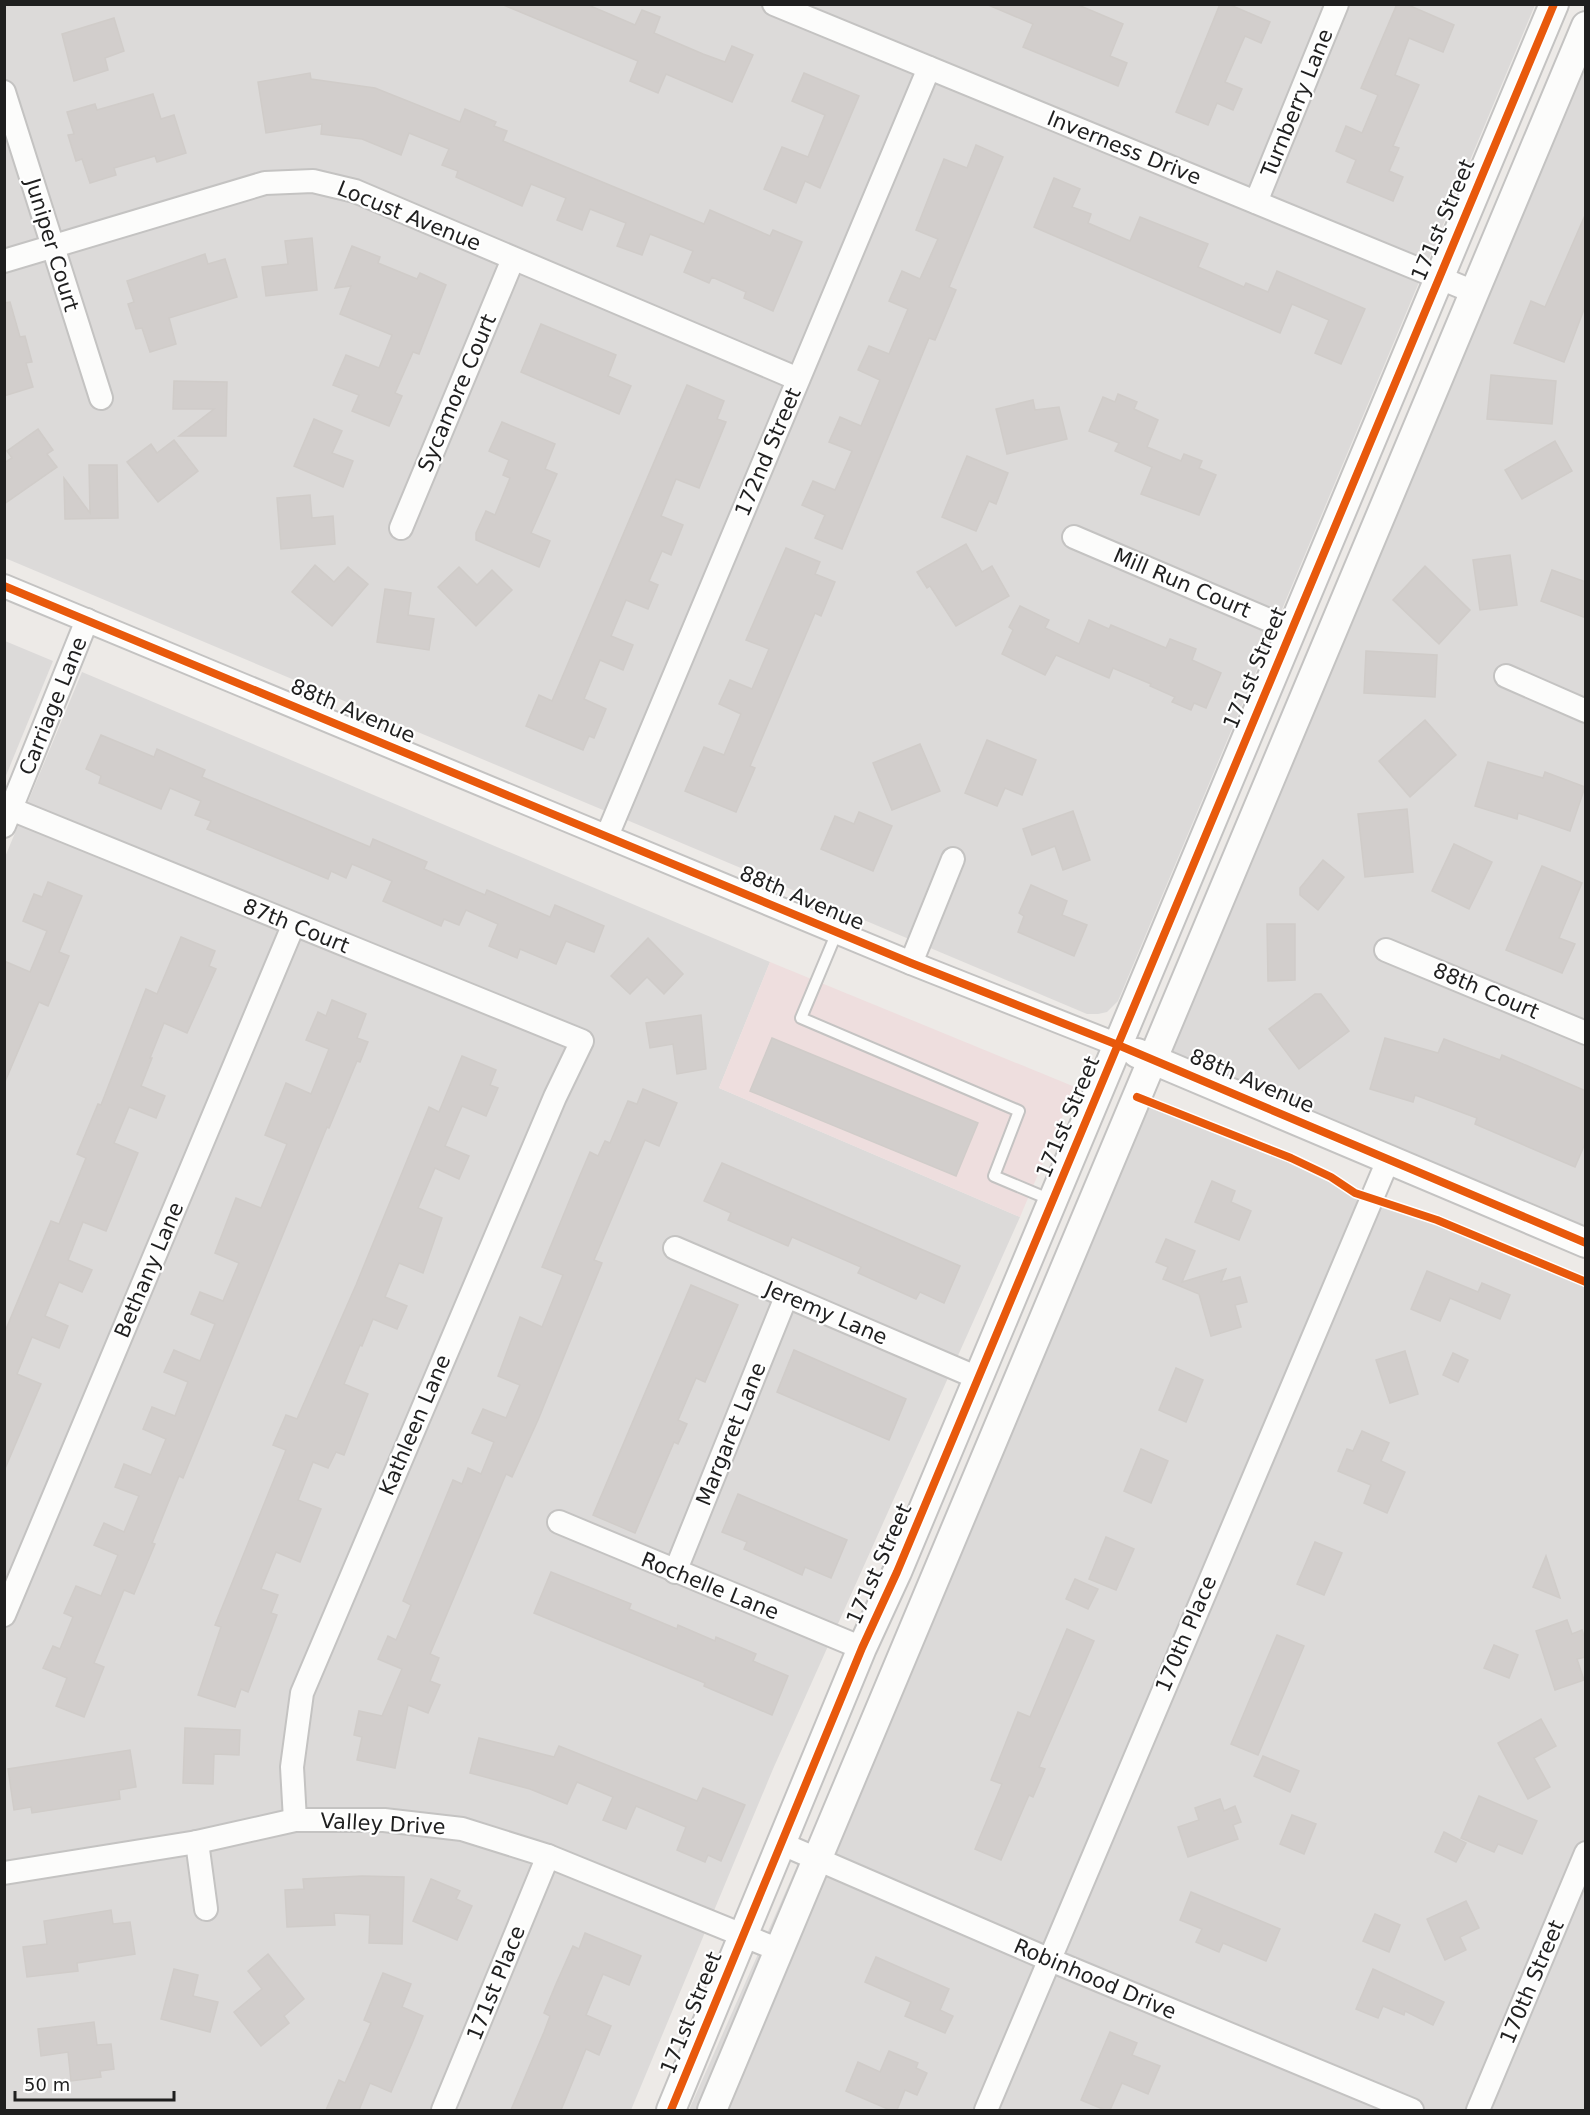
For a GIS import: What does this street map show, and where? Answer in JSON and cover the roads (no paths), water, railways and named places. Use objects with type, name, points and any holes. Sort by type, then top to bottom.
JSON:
[{"type":"street","name":"Inverness Drive","points":[[774,4],[1474,292]]},
{"type":"street","name":"Turnberry Lane","points":[[1256,202],[1337,4]]},
{"type":"street","name":"171st Street","points":[[671,2110],[780,1843],[862,1648],[897,1572],[1290,628],[1554,4]]},
{"type":"street","points":[[712,2110],[1586,26]]},
{"type":"street","name":"172nd Street","points":[[607,836],[929,68]]},
{"type":"street","name":"Juniper Court","points":[[4,92],[100,398]]},
{"type":"street","name":"Locust Avenue","points":[[4,261],[51,245],[265,183],[313,181],[355,191],[798,379]]},
{"type":"street","name":"Sycamore Court","points":[[401,528],[513,259]]},
{"type":"street","name":"Mill Run Court","points":[[1074,537],[1290,628]]},
{"type":"street","name":"88th Avenue","points":[[4,586],[911,963],[1118,1045],[1586,1243]]},
{"type":"street","name":"Carriage Lane","points":[[8,818],[87,620]]},
{"type":"street","points":[[1506,676],[1586,711]]},
{"type":"street","name":"87th Court","points":[[8,818],[293,926],[582,1041]]},
{"type":"street","points":[[911,963],[953,859]]},
{"type":"street","name":"Bethany Lane","points":[[4,1615],[293,926]]},
{"type":"street","name":"88th Court","points":[[1386,950],[1586,1033]]},
{"type":"street","name":"Kathleen Lane","points":[[296,1820],[292,1767],[302,1693],[555,1097],[582,1041]]},
{"type":"street","name":"170th Place","points":[[986,2110],[1389,1158]]},
{"type":"street","name":"Jeremy Lane","points":[[675,1248],[978,1378]]},
{"type":"street","name":"Margaret Lane","points":[[675,1572],[786,1297]]},
{"type":"street","name":"Rochelle Lane","points":[[559,1522],[862,1648]]},
{"type":"street","name":"Valley Drive","points":[[4,1873],[197,1842],[296,1820],[384,1820],[462,1829],[548,1856],[779,1950]]},
{"type":"street","points":[[197,1842],[206,1909]]},
{"type":"street","name":"Robinhood Drive","points":[[780,1843],[1048,1959],[1412,2110]]},
{"type":"street","name":"170th Street","points":[[1478,2110],[1586,1853]]},
{"type":"street","name":"171st Place","points":[[443,2110],[548,1856]]},
{"type":"lane","points":[[837,932],[801,1018],[1019,1111],[993,1176],[1052,1200]]}]
